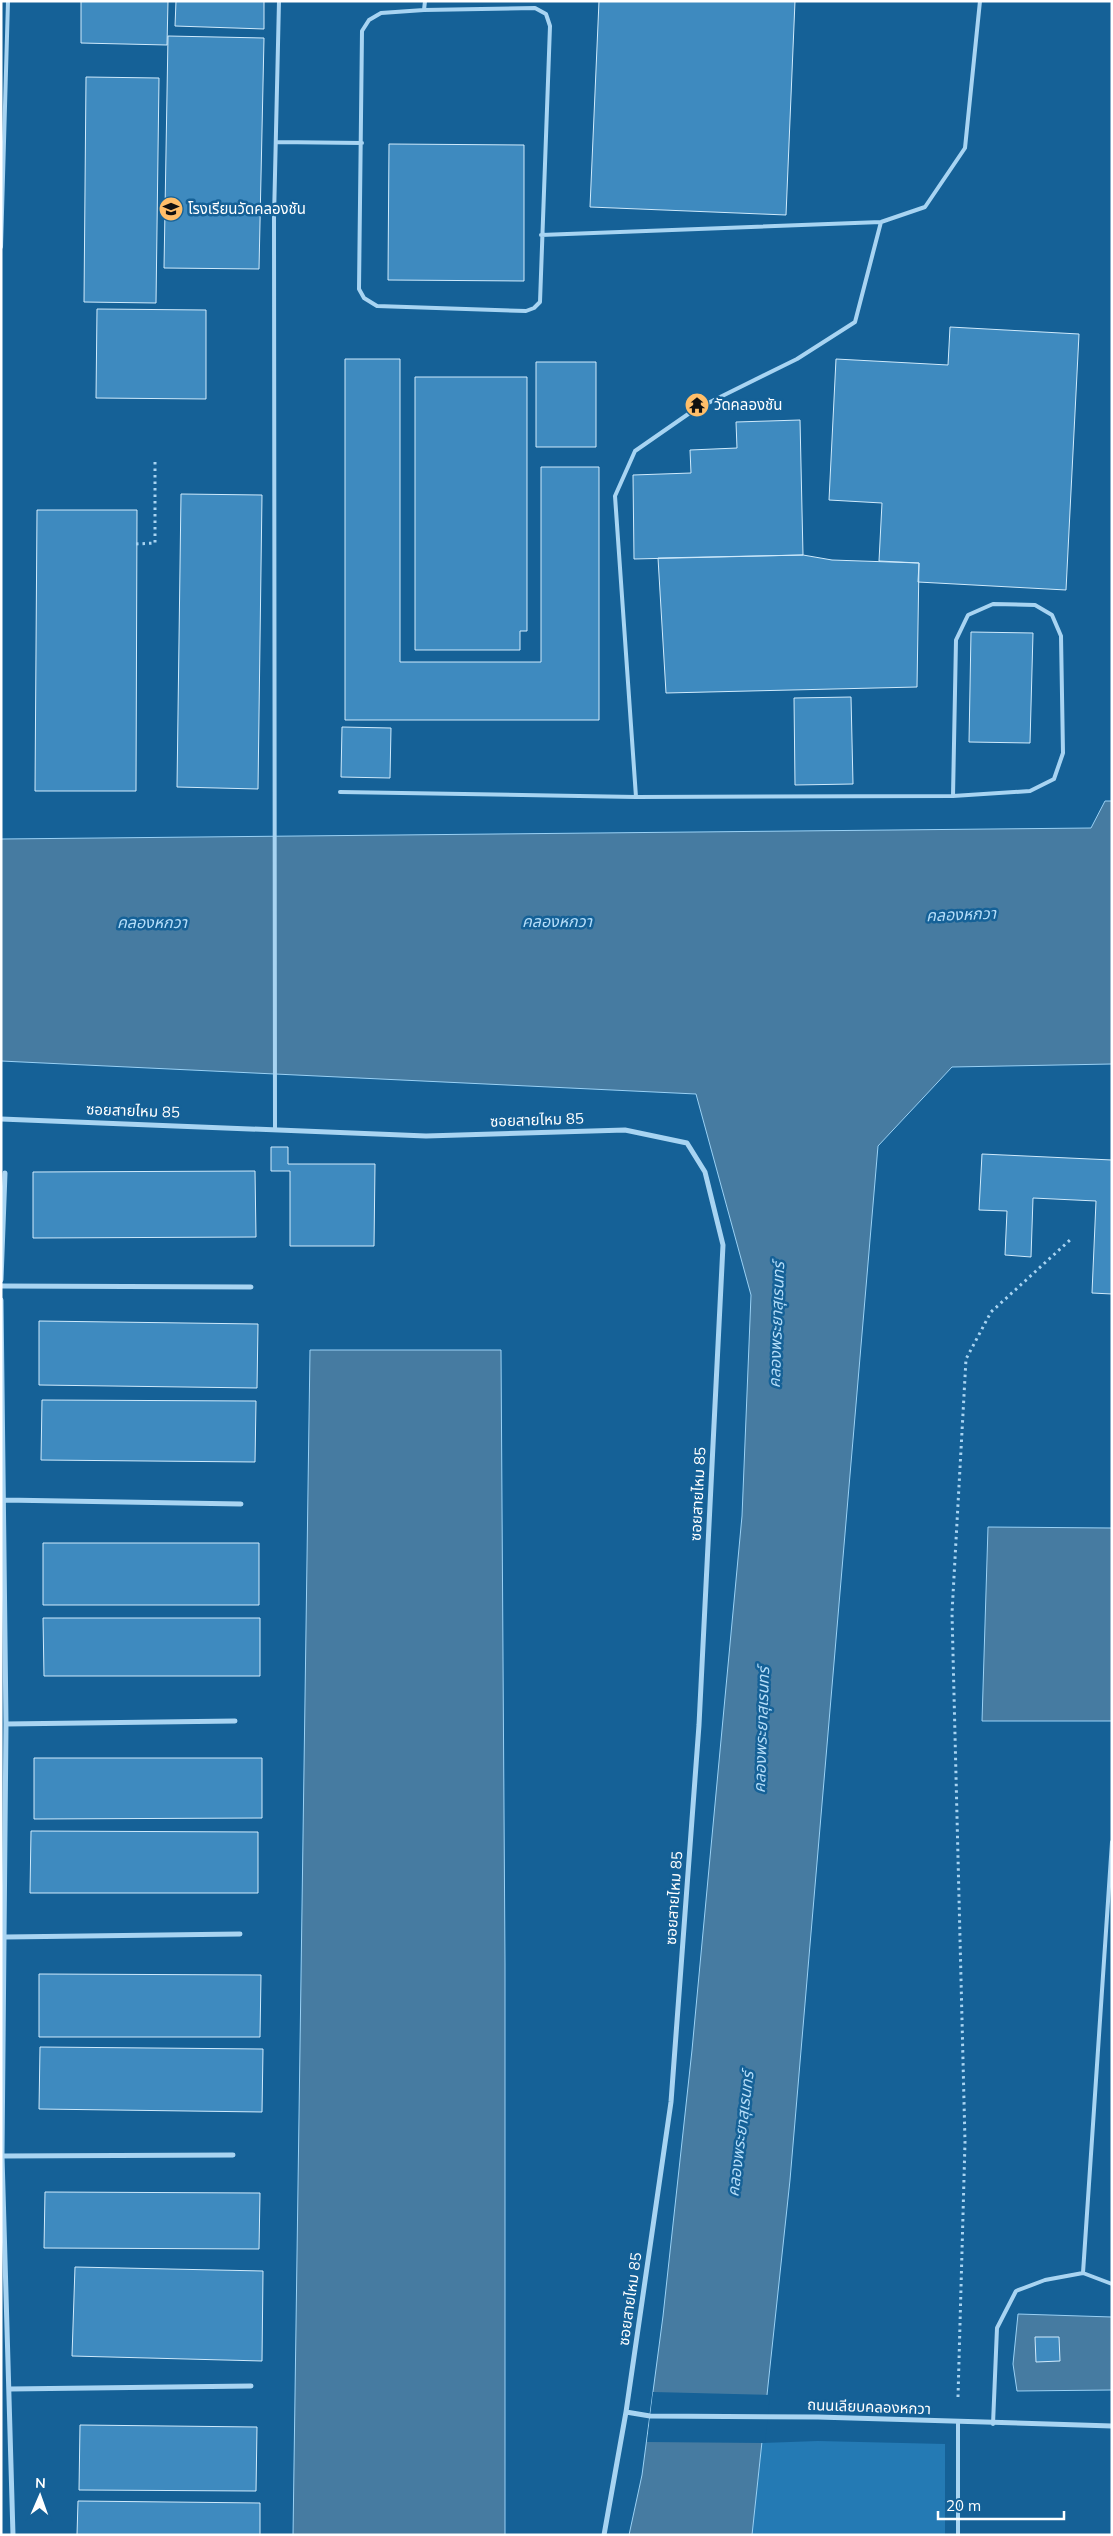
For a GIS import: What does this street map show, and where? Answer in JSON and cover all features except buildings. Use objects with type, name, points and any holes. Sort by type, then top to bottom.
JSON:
[{"type":"street","name":"ซอยสายไหม 85","points":[[1,1119],[426,1136],[625,1130],[686,1143],[705,1172],[723,1246],[699,1725],[672,2102],[626,2412],[604,2535]]},
{"type":"street","points":[[1,1280],[5,1174]]},
{"type":"street","points":[[1,1286],[251,1287]]},
{"type":"street","points":[[1,1300],[6,1724],[6,1937],[2,2156],[13,2535]]},
{"type":"street","points":[[4,1500],[241,1504]]},
{"type":"street","points":[[6,1724],[236,1721]]},
{"type":"street","points":[[6,1937],[240,1934]]},
{"type":"street","points":[[2,2156],[233,2155]]},
{"type":"street","points":[[10,2388],[250,2386]]},
{"type":"street","name":"ถนนเลียบคลองหกวา","points":[[626,2412],[650,2416],[818,2418],[1112,2426]]},
{"type":"lane","points":[[1,247],[8,1]]},
{"type":"lane","points":[[275,1129],[274,218],[280,1]]},
{"type":"lane","points":[[424,10],[425,1]]},
{"type":"lane","points":[[541,235],[882,222],[925,207],[965,148],[980,1]]},
{"type":"lane","points":[[535,8],[546,14],[550,26],[540,302],[534,308],[526,311],[377,306],[364,298],[359,289],[362,143],[362,31],[369,20],[381,13],[424,10],[535,8]]},
{"type":"lane","points":[[276,142],[362,143]]},
{"type":"lane","points":[[636,797],[615,496],[636,451],[694,410],[797,359],[855,322],[882,222]]},
{"type":"lane","points":[[340,792],[636,797],[953,796],[1030,791],[1054,779],[1063,753],[1061,636],[1052,615],[1035,605],[993,604],[968,616],[956,640],[953,796]]},
{"type":"lane","points":[[1083,2273],[1112,1842]]},
{"type":"lane","points":[[993,2424],[997,2328],[1016,2291],[1045,2280],[1083,2273],[1112,2284]]},
{"type":"lane","points":[[958,2422],[958,2535]]},
{"type":"path","points":[[136,544],[155,543],[155,458]]},
{"type":"path","points":[[958,2422],[965,2142],[952,1613],[966,1359],[991,1312],[1070,1240]]},
{"type":"shaded area","points":[[818,2441],[945,2444],[945,2535],[752,2535],[762,2443]]},
{"type":"water","points":[[1105,801],[1112,801],[1112,1064],[952,1067],[878,1146],[790,2180],[752,2535],[629,2535],[642,2475],[663,2316],[692,2050],[742,1516],[751,1295],[696,1094],[1,1061],[1,839],[1091,828]]},
{"type":"water","points":[[310,1350],[501,1350],[505,1964],[505,2535],[293,2535]]},
{"type":"water","points":[[988,1527],[1112,1528],[1112,1721],[982,1721]]},
{"type":"water","points":[[1018,2314],[1112,2317],[1112,2390],[1017,2391],[1013,2364]]},
{"type":"pier","points":[[653,2392],[770,2395],[765,2443],[647,2442]]},
{"type":"place","name":"โรงเรียนวัดคลองชัน","points":[[171,209]]},
{"type":"place","name":"วัดคลองชัน","points":[[697,405]]},
{"type":"water label","name":"คลองหกวา","points":[[961,914]]},
{"type":"water label","name":"คลองหกวา","points":[[557,921]]},
{"type":"water label","name":"คลองหกวา","points":[[152,922]]},
{"type":"water label","name":"คลองพระยาสุเรนทร์","points":[[776,1325]]},
{"type":"water label","name":"คลองพระยาสุเรนทร์","points":[[761,1730]]},
{"type":"water label","name":"คลองพระยาสุเรนทร์","points":[[740,2134]]}]
